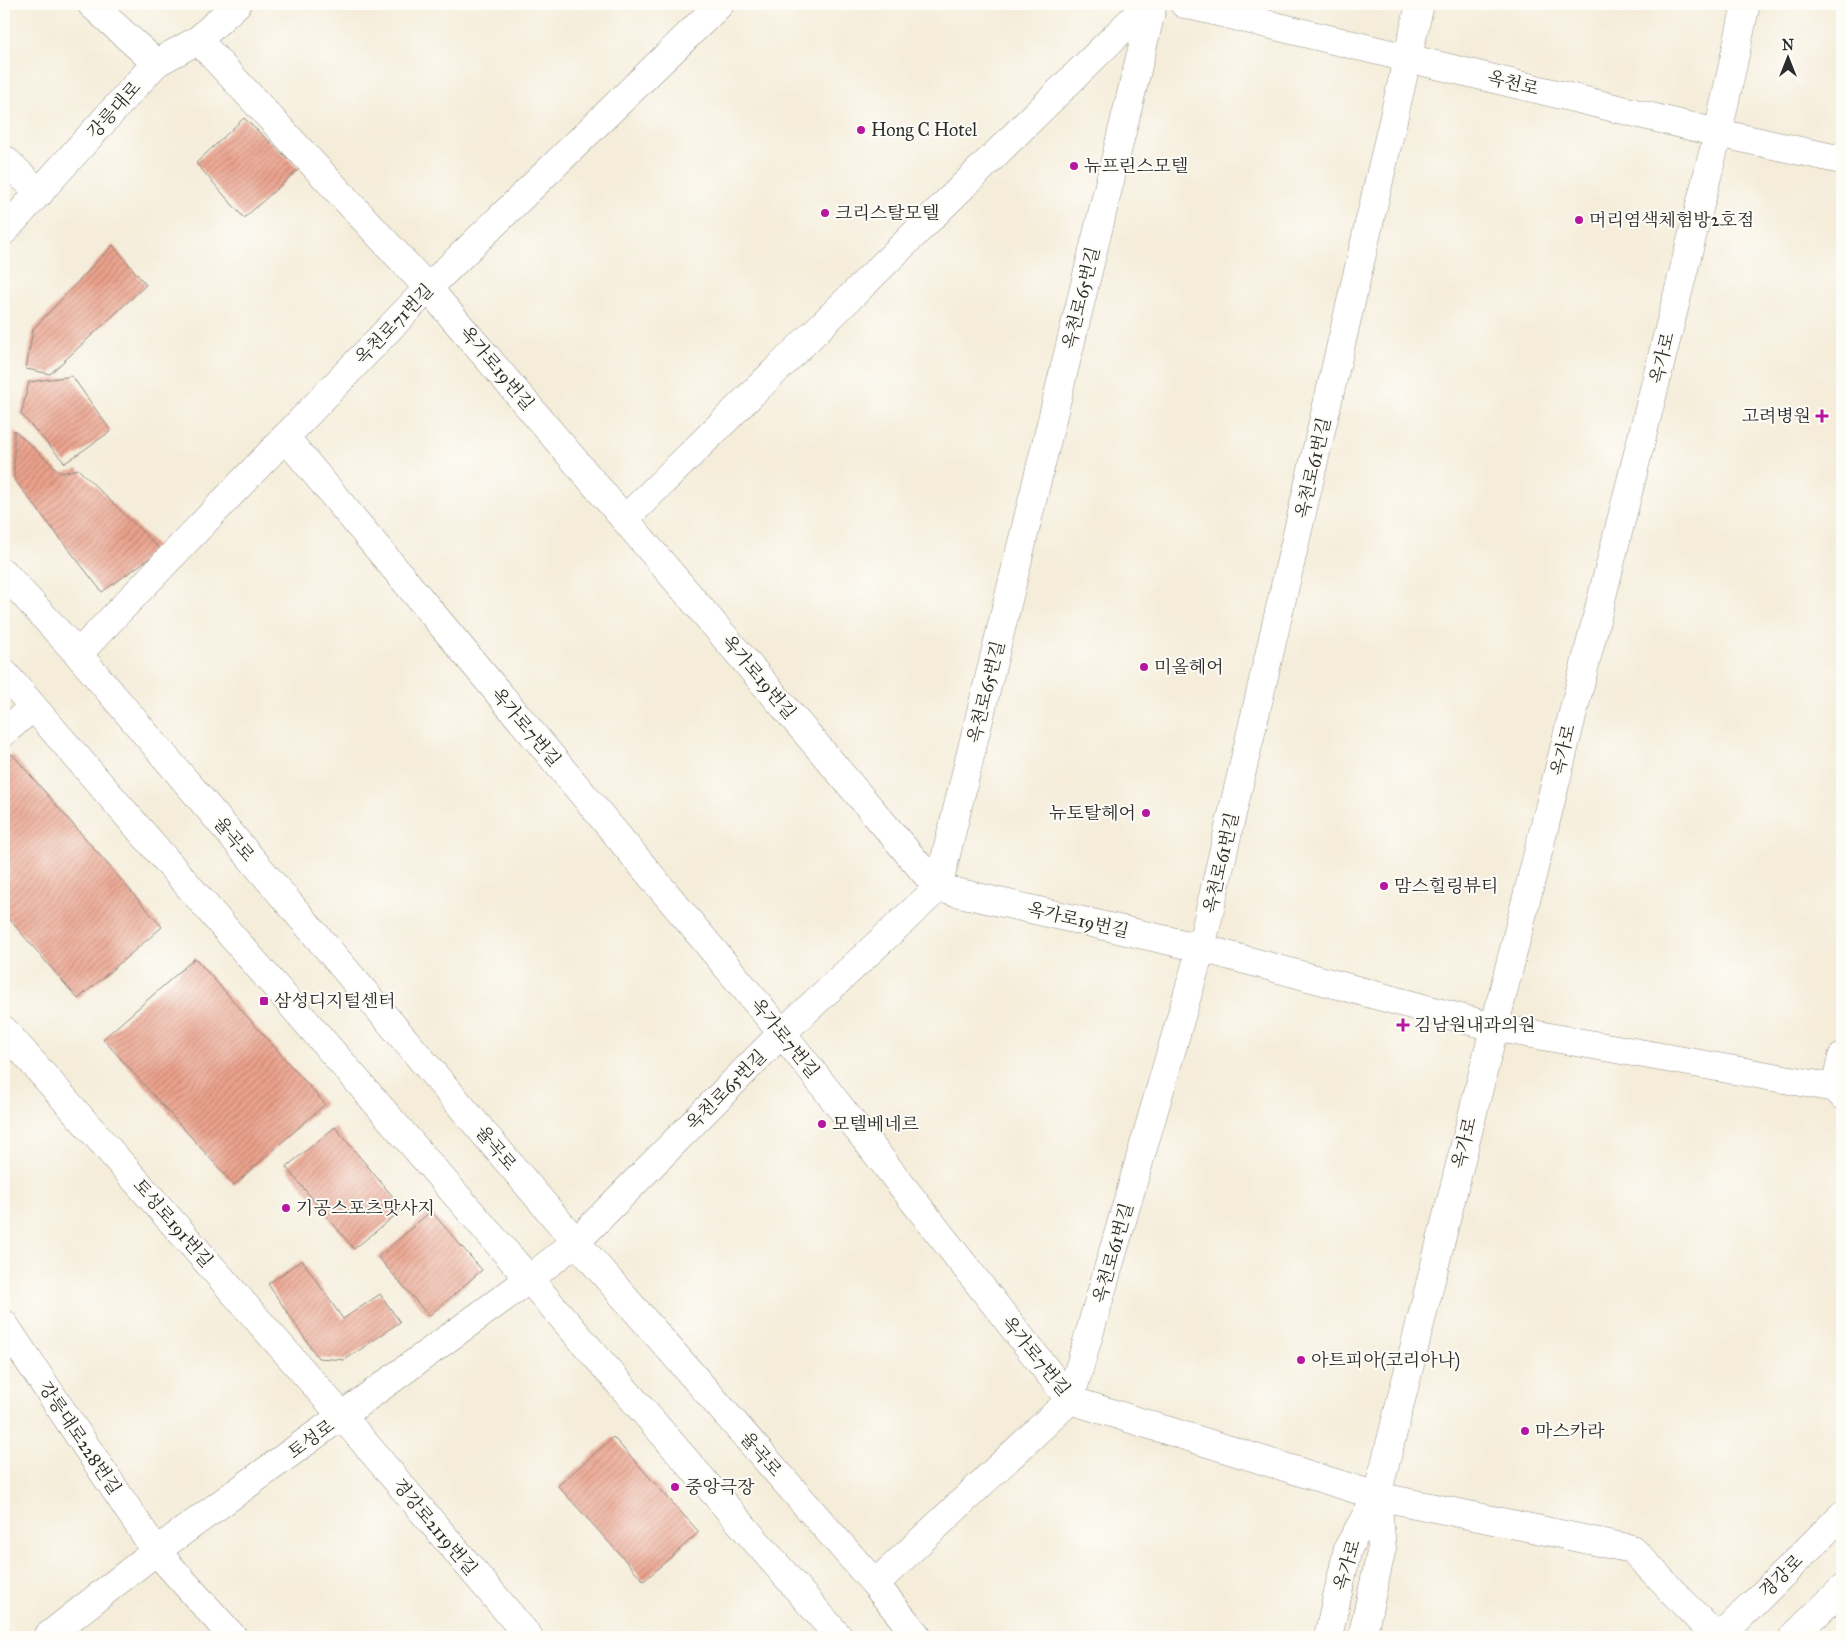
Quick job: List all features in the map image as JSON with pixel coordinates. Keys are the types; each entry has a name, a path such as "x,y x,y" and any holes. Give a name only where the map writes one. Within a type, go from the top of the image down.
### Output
{"street":[{"path":"91,4 156,63"},
{"name":"강릉대로","path":"4,231 156,63 198,40 237,4"},
{"name":"옥천로71번길","path":"78,654 428,288 720,4"},
{"path":"625,519 1148,4"},
{"name":"옥천로65번길","path":"576,1242 782,1033 938,888 1153,4"},
{"name":"옥천로","path":"1184,4 1718,133 1842,160"},
{"name":"옥천로61번길","path":"1070,1400 1201,948 1420,4"},
{"name":"옥가로","path":"1328,1637 1348,1548 1376,1496 1718,133 1746,4"},
{"name":"옥가로19번길","path":"198,40 428,288 938,888 1201,948 1493,1027 1840,1088"},
{"path":"4,159 40,193"},
{"name":"옥가로7번길","path":"285,437 782,1033 1070,1400 1376,1496 1632,1550 1718,1637"},
{"name":"율곡로","path":"4,573 78,654 576,1242 875,1584 918,1637"},
{"path":"4,673 838,1637"},
{"path":"4,732 33,707"},
{"name":"토성로191번길","path":"4,1030 342,1416"},
{"path":"1840,1088 1842,1057"},
{"name":"토성로","path":"47,1637 156,1551 528,1280 576,1242"},
{"name":"강릉대로228번길","path":"4,1324 156,1551 233,1637"},
{"path":"875,1584 1070,1400"},
{"name":"경강로2119번길","path":"342,1416 529,1637"},
{"name":"옥가로","path":"1362,1637 1382,1548 1376,1496"},
{"name":"경강로","path":"1718,1637 1842,1515"},
{"path":"1793,1637 1842,1589"}],"building":[{"path":"244,118 299,169 244,218 196,163"},
{"path":"113,245 146,285 50,374 26,369 33,329"},
{"path":"72,376 111,431 65,463 21,414 29,382"},
{"path":"14,430 61,473 78,469 161,550 102,592 14,479"},
{"path":"12,754 162,927 78,999 4,913 4,761"},
{"path":"195,958 325,1104 234,1185 103,1039"},
{"path":"335,1127 403,1209 354,1249 286,1167"},
{"path":"431,1211 482,1270 429,1316 378,1257"},
{"path":"302,1260 343,1319 380,1294 400,1322 345,1360 318,1358 268,1284"},
{"path":"613,1437 699,1532 644,1581 558,1486"}],"place":[{"name":"Hong C Hotel","path":"861,130"},
{"name":"뉴프린스모텔","path":"1074,166"},
{"name":"크리스탈모텔","path":"825,213"},
{"name":"머리염색체험방2호점","path":"1579,220"},
{"name":"고려병원","path":"1822,416"},
{"name":"미올헤어","path":"1144,667"},
{"name":"뉴토탈헤어","path":"1146,813"},
{"name":"맘스힐링뷰티","path":"1384,886"},
{"name":"삼성디지털센터","path":"264,1001"},
{"name":"김남원내과의원","path":"1403,1025"},
{"name":"모텔베네르","path":"822,1124"},
{"name":"기공스포츠맛사지","path":"286,1208"},
{"name":"아트피아(코리아나)","path":"1301,1360"},
{"name":"마스카라","path":"1525,1431"},
{"name":"중앙극장","path":"675,1487"}]}
